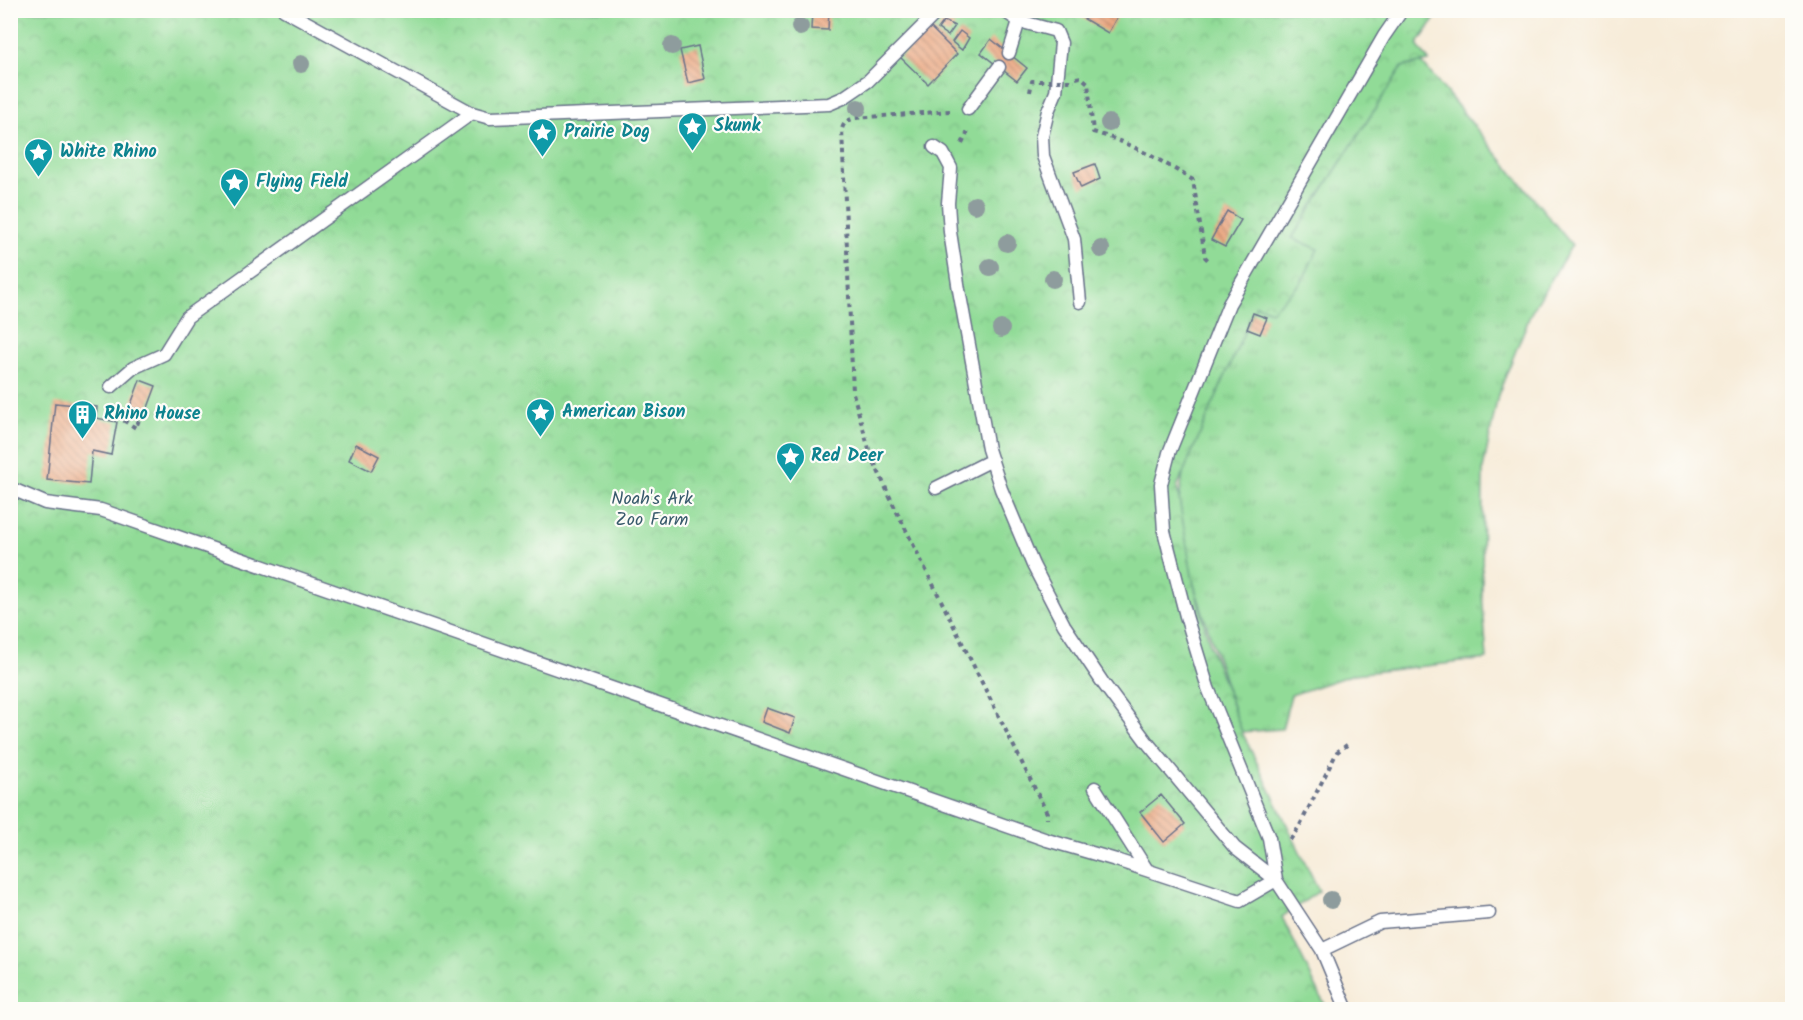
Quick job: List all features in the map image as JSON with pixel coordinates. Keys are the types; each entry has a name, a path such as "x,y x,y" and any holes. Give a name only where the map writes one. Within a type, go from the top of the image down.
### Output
{"lane":[{"path":"284,10 472,113 490,118 829,104 843,98 868,81 939,10"},
{"path":"1003,10 1056,31 1061,43 1056,92 1048,111 1042,136 1043,156 1074,239 1080,302"},
{"path":"1276,880 1269,838 1208,688 1186,616 1164,531 1161,484 1169,453 1229,304 1384,36 1402,10"},
{"path":"1009,53 1022,16"},
{"path":"968,109 999,67"},
{"path":"111,387 133,368 164,354 187,317 472,113"},
{"path":"934,147 943,153 951,168 948,203 950,232 988,448 1001,489 1033,565 1064,625 1146,741 1235,848 1276,880 1322,950 1347,1010"},
{"path":"936,488 992,460"},
{"path":"10,488 45,503 100,510 1047,840 1147,870 1240,902 1276,880"},
{"path":"1095,788 1147,870"},
{"path":"1322,950 1380,922 1489,913"}],"path":[{"path":"1058,78 1081,77 1088,83 1093,132 1154,156 1193,180 1205,257 1208,260"},
{"path":"1030,92 1032,81 1075,81"},
{"path":"951,168 969,126 968,109 855,118 844,124 842,129 853,393 870,453 893,504 1047,813 1047,840"},
{"path":"111,387 118,417 136,428 142,411"},
{"path":"1273,862 1299,827 1337,752 1347,745"}],"green space":[{"name":"Noah's Ark Zoo Farm","path":"10,11 1440,11 1417,45 1429,61 1402,67 1292,238 1318,249 1301,283 1271,311 1256,305 1177,487 1193,581 1210,645 1242,732 1319,891 1282,917 1327,1009 11,1009"},
{"path":"1405,42 1572,245 1531,313 1498,395 1483,469 1482,593 1487,659 1354,674 1291,695 1282,729 1241,732 1193,582 1182,540 1179,501 1183,473 1231,338"}],"building":[{"path":"812,10 829,10 828,30 811,29"},
{"path":"1082,10 1121,10 1108,33 1079,16"},
{"path":"944,21 955,26 948,36 938,29"},
{"path":"930,27 957,54 928,84 900,57"},
{"path":"960,31 969,38 962,50 952,42"},
{"path":"991,39 1027,68 1017,81 981,53"},
{"path":"698,46 705,79 688,83 680,50"},
{"path":"1095,164 1100,179 1081,188 1074,172"},
{"path":"1227,211 1241,220 1225,247 1211,240"},
{"path":"1253,313 1267,318 1260,334 1247,329"},
{"path":"140,380 156,386 146,413 130,407"},
{"name":"Rhino House","path":"55,403 97,407 96,418 117,422 111,455 92,451 89,484 47,480"},
{"path":"356,444 379,456 371,471 349,460"},
{"path":"767,708 795,718 790,733 762,722"},
{"path":"1161,795 1185,824 1164,842 1140,812"}],"place":[{"name":"Skunk","path":"693,152"},
{"name":"Prairie Dog","path":"543,158"},
{"name":"White Rhino","path":"39,178"},
{"name":"Flying Field","path":"235,208"},
{"name":"American Bison","path":"541,438"},
{"name":"Rhino House","path":"83,440"},
{"name":"Red Deer","path":"790,482"}]}
